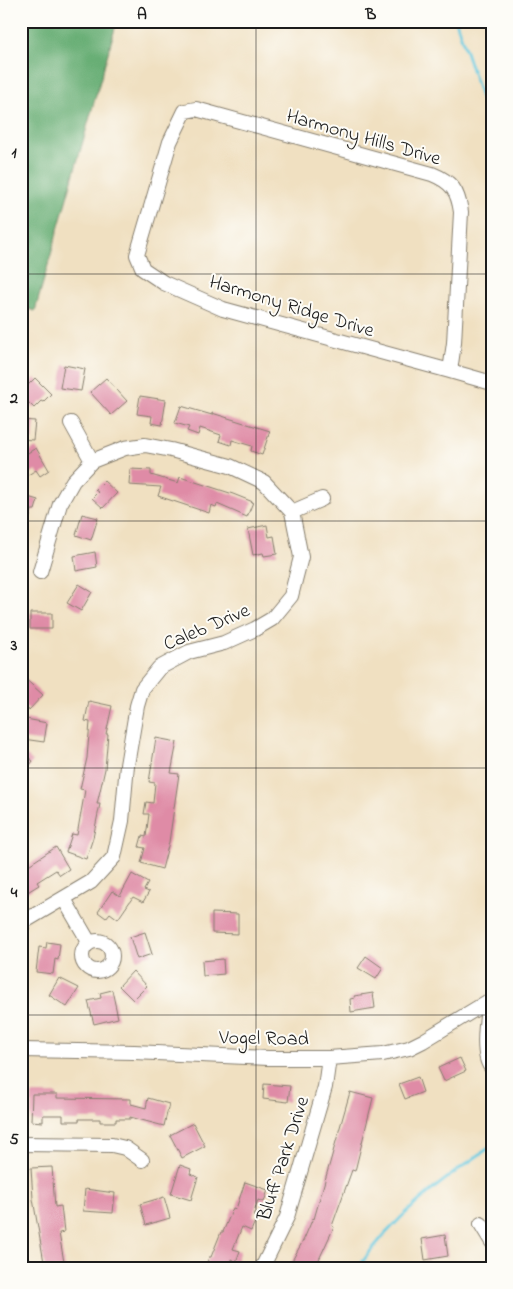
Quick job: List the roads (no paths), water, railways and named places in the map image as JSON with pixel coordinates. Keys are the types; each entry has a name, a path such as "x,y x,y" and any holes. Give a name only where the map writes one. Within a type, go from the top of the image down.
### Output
{"street":[{"name":"Harmony Hills Drive","path":"185,111 196,109 432,174 455,189 461,212 454,344 450,371"},
{"name":"Harmony Ridge Drive","path":"185,111 170,142 137,255 143,269 164,283 223,309 450,371"},
{"path":"450,371 492,383"},
{"path":"71,423 92,461"},
{"path":"40,572 60,504 73,481 92,461 125,448 145,445 230,466 264,482 292,512 322,499"},
{"name":"Caleb Drive","path":"21,928 26,921 92,882 114,857 122,821 127,765 137,706 142,689 159,668 188,652 232,640 255,629 272,619 290,596 301,557 292,512"},
{"path":"64,899 89,942"},
{"path":"490,1000 485,1051 486,1060 492,1068"},
{"name":"Vogel Road","path":"21,1050 134,1052 268,1058 329,1058 384,1054 409,1048 423,1041 490,1000"},
{"name":"Bluff Park Drive","path":"262,1268 287,1217 325,1087 329,1058"},
{"path":"21,1144 112,1145 125,1148 142,1160"},
{"path":"481,1224 492,1242"},
{"path":"21,1260 23,1268"}],"waterway":[{"path":"456,21 492,131"},
{"path":"358,1268 386,1232 402,1216 437,1186 492,1146"}]}
